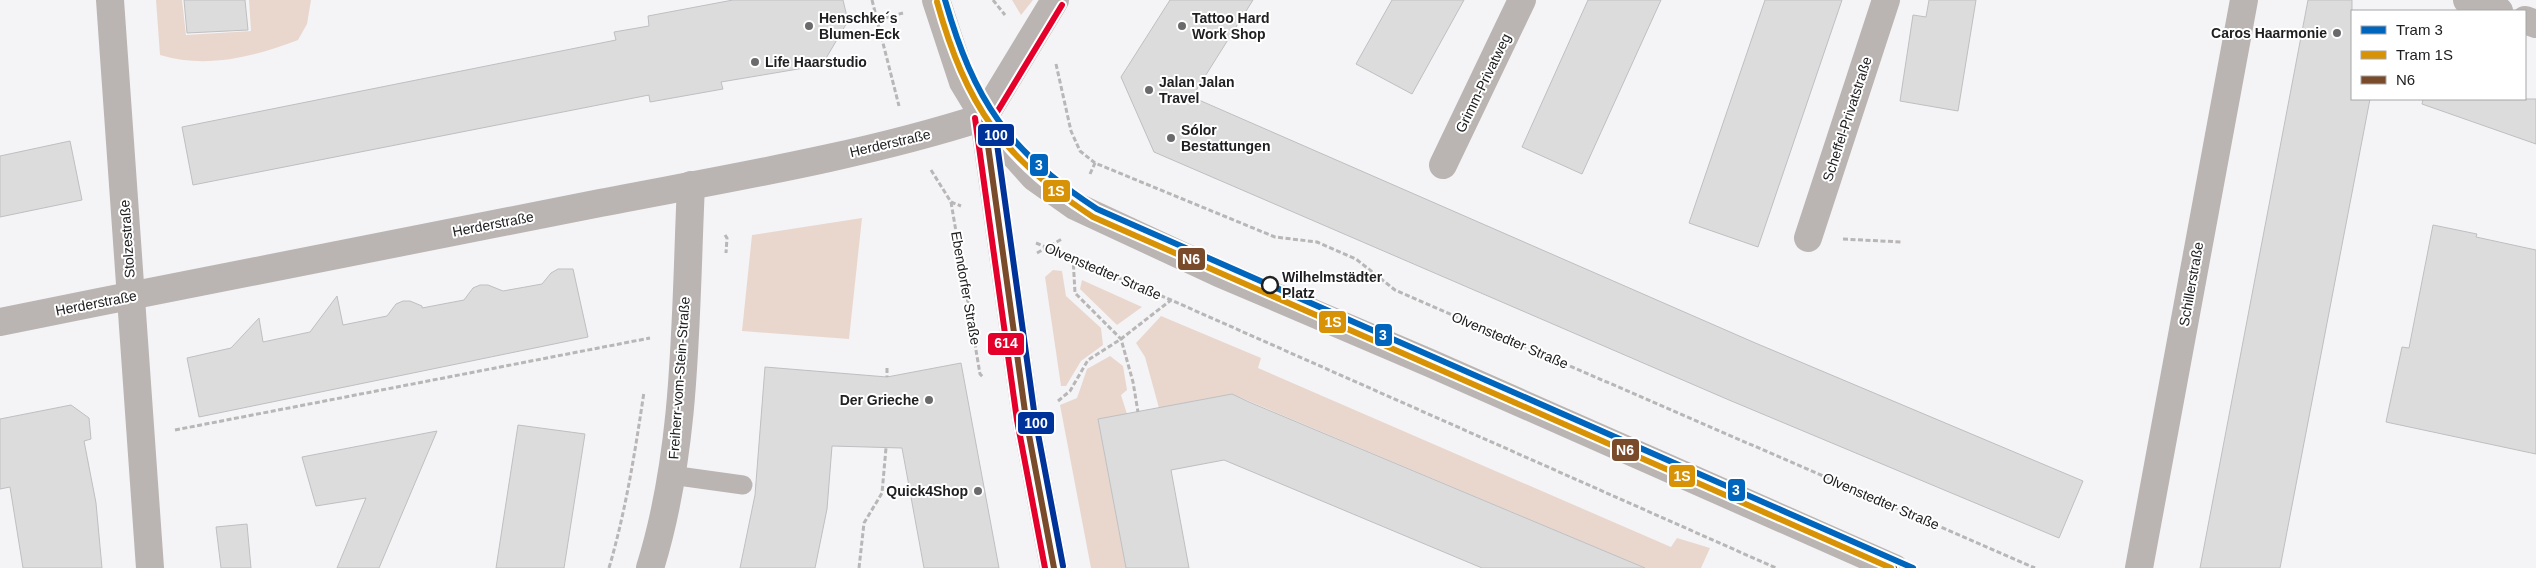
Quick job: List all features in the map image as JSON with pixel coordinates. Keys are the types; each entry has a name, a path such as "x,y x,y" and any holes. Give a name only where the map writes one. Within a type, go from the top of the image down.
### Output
{"street":[{"name":"Stolzestraße","path":"110,0 150,568"},
{"path":"936,0 963,82 984,118 1011,154 1034,177 1060,197 1095,217 1894,568"},
{"path":"1054,568 1026,419 984,118 1055,0"},
{"name":"Grimm-Privatweg","path":"1443,165 1522,0"},
{"name":"Scheffel-Privatstraße","path":"1808,238 1886,0"},
{"name":"Schillerstraße","path":"2140,568 2244,0"},
{"path":"2466,0 2496,10"},
{"name":"Herderstraße","path":"0,322 913,139 984,118"},
{"name":"Freiherr-vom-Stein-Straße","path":"650,568 671,475 683,360 690,185"}],"lane":[{"path":"671,475 743,485"}],"path":[{"path":"872,0 896,98"},
{"path":"993,0 1010,20"},
{"name":"Olvenstedter Straße","path":"1052,57 1058,67 1060,85 1071,131 1080,151 1095,163 1275,237 1317,242 1356,260 1395,290 2035,568"},
{"path":"932,172 951,202 968,209"},
{"name":"Ebendorfer Straße","path":"951,202 980,374"},
{"path":"1808,238 1902,242"},
{"name":"Olvenstedter Straße","path":"1033,241 1171,300 1776,568"},
{"path":"1073,257 1075,293 1121,339 1133,382 1138,412"},
{"path":"1055,403 1070,391 1088,360 1121,339 1171,300"},
{"path":"650,348 651,328"},
{"path":"141,436 651,338"},
{"path":"887,368 887,377"},
{"path":"609,568 621,527 635,454 644,386"},
{"path":"859,568 864,523 882,492 886,448"}],"shaded area":[{"path":"156,0 182,0 186,35 251,31 249,0 311,0 307,24 298,40 247,56 212,61 195,61 160,55"},
{"path":"1012,0 1033,0 1021,15"},
{"path":"862,218 849,339 742,331 752,235"},
{"path":"1053,270 1062,271 1066,296 1101,328 1103,345 1081,361 1066,386 1061,386 1045,277"},
{"path":"1082,280 1142,307 1117,325 1080,289"},
{"path":"1161,316 1261,358 1258,368 1671,547 1677,538 1710,548 1701,568 1645,568 1232,394 1159,408 1145,357 1136,343"},
{"path":"1110,356 1123,366 1127,390 1121,395 1127,414 1098,419 1126,568 1091,568 1060,405 1077,398 1087,369"}],"building":[{"path":"184,0 245,0 248,30 187,33"},
{"path":"733,0 843,0 848,21 822,65 721,82 723,89 650,102 649,95 193,185 182,127 616,40 614,32 649,26 648,16"},
{"path":"1170,0 1253,0 1192,97 1753,342 2083,481 2059,538 1729,400 1154,152 1121,77"},
{"path":"1392,0 1464,0 1412,94 1356,64"},
{"path":"1588,0 1661,0 1582,174 1522,147"},
{"path":"1765,0 1842,0 1758,247 1689,223"},
{"path":"1929,0 1976,0 1958,111 1900,101 1913,15 1926,17"},
{"path":"2308,0 2352,0 2351,100 2370,100 2280,568 2200,568"},
{"path":"2536,99 2536,144 2422,104 2423,100"},
{"path":"70,141 82,200 0,217 0,156"},
{"path":"2433,225 2477,234 2476,237 2536,250 2536,454 2386,422 2402,347 2409,348"},
{"path":"558,269 573,269 588,337 199,417 187,358 231,348 259,318 263,342 310,332 337,296 343,325 387,316 396,304 403,301 410,301 422,306 422,308 464,300 473,288 480,285 488,285 503,291 542,284 551,273"},
{"path":"961,363 999,568 924,568 902,448 832,446 827,509 815,568 740,568 755,495 765,367 887,377"},
{"path":"1232,394 1645,568 1482,568 1224,460 1171,470 1189,568 1126,568 1098,419"},
{"path":"71,405 89,418 91,439 84,441 96,503 102,568 23,568 10,487 0,489 0,419"},
{"path":"518,425 585,434 564,568 496,568"},
{"path":"437,431 379,568 337,568 366,498 316,506 302,457"},
{"path":"247,524 251,568 221,568 216,527"}],"tram line":[{"name":"3","path":"945,0 968,67 982,95 999,121 1017,144 1040,166 1066,188 1097,209 1913,568"},
{"name":"1S","path":"937,2 961,71 975,100 992,126 1011,150 1034,173 1093,217 1891,568"}],"transit line":[{"name":"100","path":"945,0 971,78 993,115 1035,418 1063,566"},
{"name":"614","path":"991,122 1062,5"},
{"name":"N6","path":"984,117 995,133 1034,174 1062,197 1095,217 1894,568"},
{"name":"N6","path":"984,117 1026,419 1054,568"},
{"name":"614","path":"975,118 1017,420 1045,568"}],"place":[{"name":"Henschke´s Blumen-Eck","path":"809,26"},
{"name":"Tattoo Hard Work Shop","path":"1182,26"},
{"name":"Caros Haarmonie","path":"2337,33"},
{"name":"Life Haarstudio","path":"755,62"},
{"name":"Jalan Jalan Travel","path":"1149,90"},
{"name":"Sólor Bestattungen","path":"1171,138"},
{"name":"Wilhelmstädter Platz","path":"1270,285"},
{"name":"Der Grieche","path":"929,400"},
{"name":"Quick4Shop","path":"978,491"}]}
